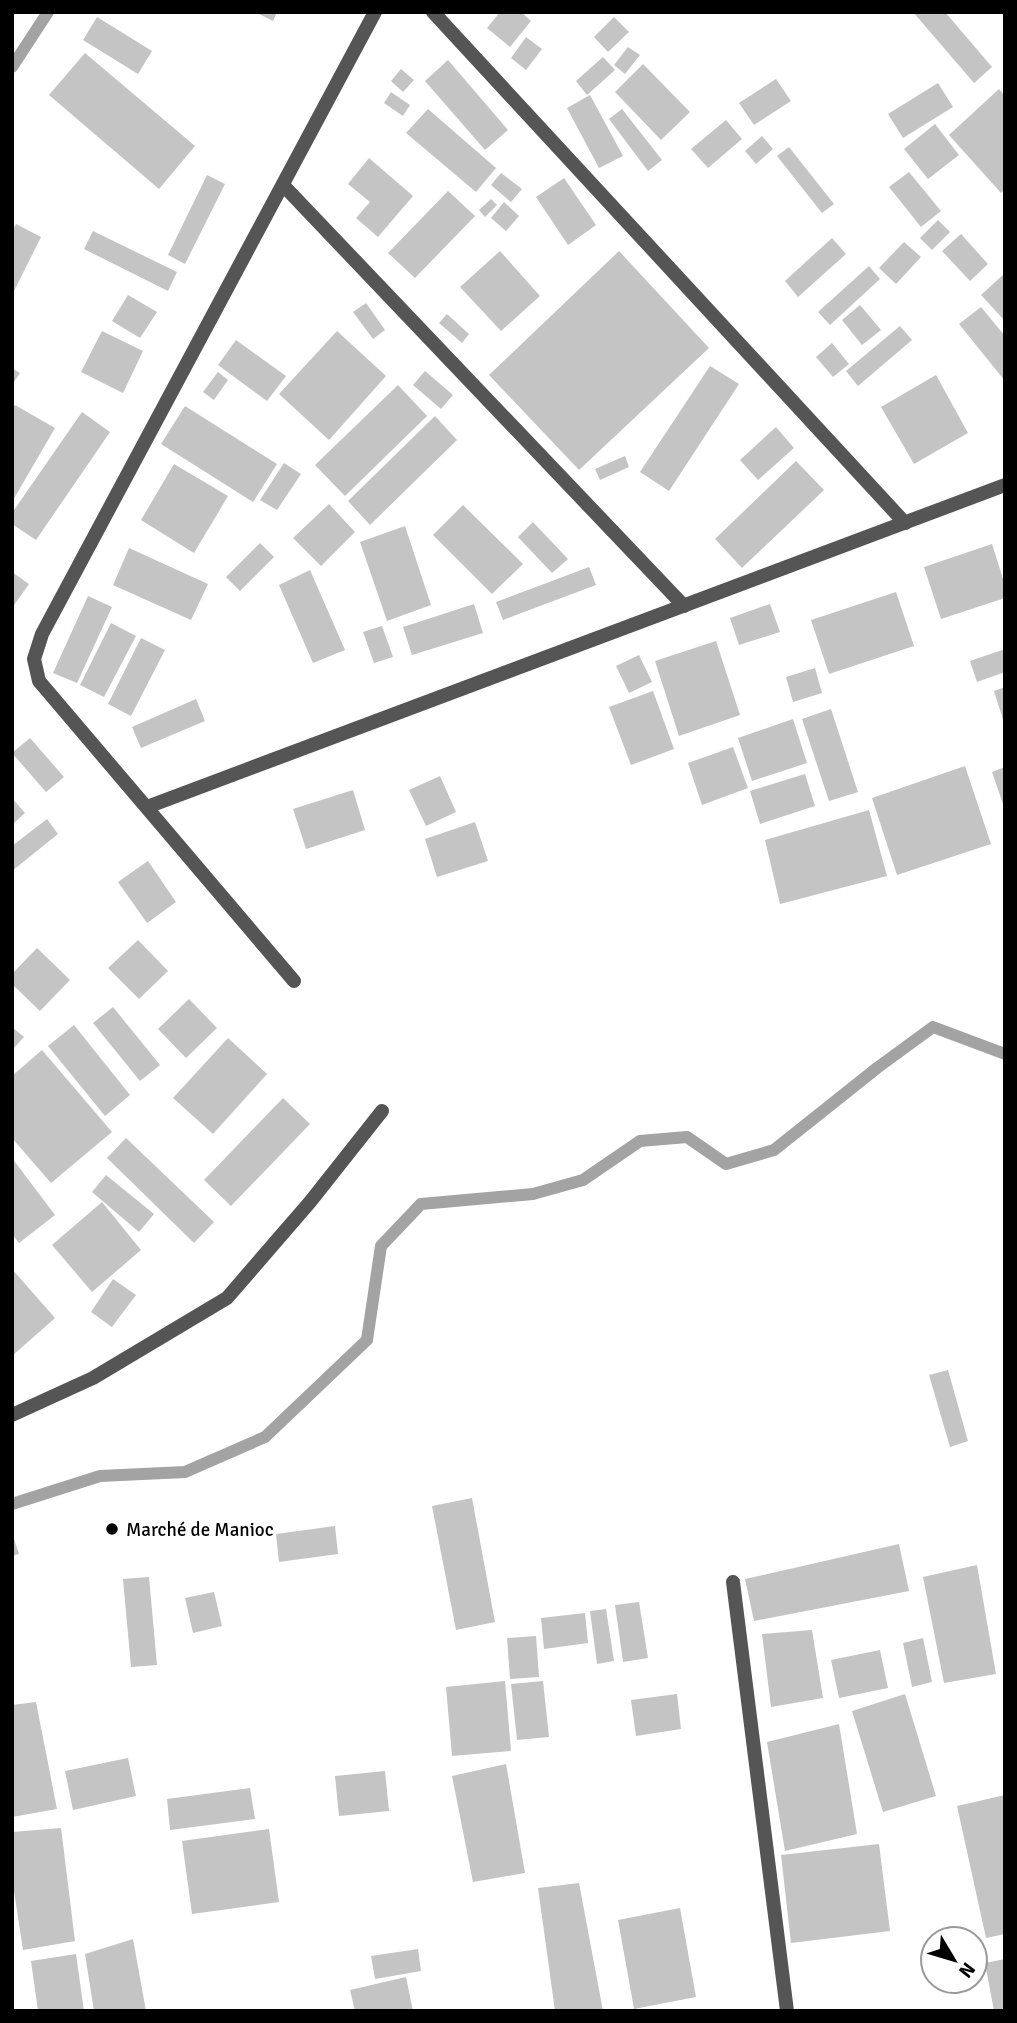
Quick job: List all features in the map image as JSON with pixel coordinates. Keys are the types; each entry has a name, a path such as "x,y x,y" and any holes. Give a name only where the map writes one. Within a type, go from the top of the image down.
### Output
{"street":[{"path":"294,981 39,681 34,659 42,634 374,12"},
{"path":"433,12 905,523"},
{"path":"283,186 684,606"},
{"path":"147,807 1005,485"},
{"path":"12,1415 93,1378 227,1298 310,1202 382,1111"},
{"path":"733,1582 787,2011"}],"building":[{"path":"255,12 277,12 273,21"},
{"path":"500,12 521,12 531,21 510,47 487,28"},
{"path":"913,12 945,12 992,67 974,83"},
{"path":"97,17 152,51 138,74 83,40"},
{"path":"614,17 629,32 608,52 594,37"},
{"path":"526,37 542,49 526,70 511,58"},
{"path":"628,47 640,55 625,74 614,65"},
{"path":"85,53 195,146 159,189 49,95"},
{"path":"603,57 615,70 587,95 576,81"},
{"path":"448,60 508,130 485,150 425,81"},
{"path":"643,64 690,112 661,140 615,92"},
{"path":"401,69 414,80 403,92 391,81"},
{"path":"776,79 791,101 754,125 739,103"},
{"path":"938,83 953,107 903,138 888,114"},
{"path":"999,89 1005,96 1005,189 1001,193 949,135"},
{"path":"391,92 410,105 403,116 384,103"},
{"path":"590,95 623,156 599,168 567,108"},
{"path":"428,109 496,168 476,192 406,133"},
{"path":"622,109 662,160 648,171 609,119"},
{"path":"726,120 742,139 708,168 691,149"},
{"path":"935,124 959,155 928,179 904,149"},
{"path":"762,136 773,149 756,164 745,151"},
{"path":"789,147 834,204 822,213 777,156"},
{"path":"369,158 413,196 378,237 356,218 370,202 348,184"},
{"path":"909,172 941,211 921,227 889,187"},
{"path":"501,173 522,189 511,202 491,185"},
{"path":"207,175 225,184 185,264 168,255"},
{"path":"564,178 596,225 568,245 536,197"},
{"path":"448,191 475,216 415,278 388,253"},
{"path":"491,199 497,205 485,217 479,210"},
{"path":"504,202 519,216 506,231 491,218"},
{"path":"938,220 950,232 932,250 920,238"},
{"path":"16,224 41,237 12,295 12,232"},
{"path":"93,231 177,272 168,291 84,249"},
{"path":"961,234 988,264 970,281 942,251"},
{"path":"832,238 846,254 798,297 785,281"},
{"path":"904,242 921,257 896,284 879,268"},
{"path":"500,251 540,296 501,331 460,287"},
{"path":"619,251 709,348 579,470 489,375"},
{"path":"869,266 880,279 830,325 818,312"},
{"path":"1005,273 1005,321 981,295"},
{"path":"128,295 157,312 140,338 112,321"},
{"path":"366,303 385,330 373,339 353,312"},
{"path":"860,305 881,330 862,345 842,320"},
{"path":"981,307 1005,336 1005,381 959,324"},
{"path":"447,314 469,334 462,343 439,323"},
{"path":"900,326 912,340 858,386 846,371"},
{"path":"102,331 143,351 123,393 81,372"},
{"path":"337,331 386,376 329,440 279,394"},
{"path":"236,340 286,376 267,401 218,365"},
{"path":"832,343 849,364 833,377 816,357"},
{"path":"710,366 739,384 669,491 640,472"},
{"path":"12,368 20,373 12,385"},
{"path":"425,371 453,395 441,409 413,385"},
{"path":"218,372 228,380 214,400 203,392"},
{"path":"936,375 968,433 914,464 881,407"},
{"path":"398,385 427,416 345,496 315,465"},
{"path":"15,405 55,428 12,502 12,410"},
{"path":"185,406 277,464 253,502 161,444"},
{"path":"82,412 110,432 36,540 12,524 12,513"},
{"path":"435,416 457,440 370,525 348,501"},
{"path":"776,427 794,448 758,480 740,460"},
{"path":"625,456 629,467 600,480 595,469"},
{"path":"796,461 824,490 742,568 715,539"},
{"path":"284,463 301,474 277,510 260,500"},
{"path":"174,464 228,496 194,553 141,520"},
{"path":"329,504 355,532 321,566 293,538"},
{"path":"463,505 523,564 492,594 433,535"},
{"path":"533,522 568,559 552,573 518,537"},
{"path":"405,526 431,605 387,621 360,542"},
{"path":"260,543 274,557 240,591 226,577"},
{"path":"992,544 1005,585 1005,598 941,619 924,567"},
{"path":"129,548 208,584 191,620 113,585"},
{"path":"589,567 596,585 503,620 496,602"},
{"path":"310,570 345,650 313,663 279,585"},
{"path":"12,572 29,584 12,608"},
{"path":"896,592 914,646 829,674 811,620"},
{"path":"88,596 112,607 77,683 53,673"},
{"path":"474,604 483,633 412,655 403,627"},
{"path":"770,604 780,632 739,645 730,618"},
{"path":"111,623 136,636 104,697 80,685"},
{"path":"382,626 393,657 374,663 363,632"},
{"path":"141,638 165,650 131,716 108,704"},
{"path":"716,641 740,715 679,736 655,661"},
{"path":"1005,649 1005,672 977,682 970,661"},
{"path":"639,655 652,682 629,693 616,666"},
{"path":"815,668 822,693 793,702 786,677"},
{"path":"1005,687 1005,722 1004,723 994,691"},
{"path":"653,691 674,749 631,765 609,707"},
{"path":"196,699 205,721 141,748 132,727"},
{"path":"831,709 858,792 829,801 802,719"},
{"path":"793,719 807,763 752,781 738,738"},
{"path":"30,738 64,777 46,792 12,753"},
{"path":"733,747 748,788 702,805 688,763"},
{"path":"965,766 991,844 897,875 872,798"},
{"path":"1005,767 1005,807 1004,807 992,772"},
{"path":"805,774 815,806 760,824 750,791"},
{"path":"440,776 456,812 426,826 409,790"},
{"path":"353,790 365,830 306,849 293,809"},
{"path":"12,798 25,813 12,825"},
{"path":"869,810 887,876 780,904 765,840"},
{"path":"47,819 58,834 12,871 12,846"},
{"path":"475,822 488,861 437,877 425,839"},
{"path":"148,861 176,902 147,923 118,882"},
{"path":"138,940 168,971 139,999 108,968"},
{"path":"37,948 70,980 40,1011 12,984 12,974"},
{"path":"189,999 217,1028 186,1058 158,1029"},
{"path":"113,1007 160,1065 140,1081 93,1023"},
{"path":"74,1025 130,1095 105,1116 48,1046"},
{"path":"12,1027 24,1037 12,1050"},
{"path":"228,1038 267,1074 213,1134 173,1098"},
{"path":"42,1050 112,1132 51,1183 12,1138 12,1076"},
{"path":"283,1098 310,1124 231,1206 204,1180"},
{"path":"126,1138 214,1222 194,1243 107,1158"},
{"path":"12,1158 55,1215 19,1243 12,1234"},
{"path":"106,1175 154,1214 139,1232 92,1192"},
{"path":"102,1202 141,1250 92,1292 52,1245"},
{"path":"12,1269 55,1318 12,1356"},
{"path":"113,1279 136,1295 112,1327 91,1312"},
{"path":"948,1370 968,1441 950,1447 929,1375"},
{"path":"472,1498 495,1622 456,1630 432,1506"},
{"path":"335,1526 338,1554 279,1562 276,1534"},
{"path":"12,1533 19,1554 12,1556"},
{"path":"899,1544 909,1591 754,1621 745,1579"},
{"path":"977,1565 996,1674 944,1683 923,1577"},
{"path":"149,1577 157,1665 131,1667 123,1579"},
{"path":"214,1592 222,1626 193,1633 185,1598"},
{"path":"639,1602 648,1658 623,1662 615,1605"},
{"path":"606,1609 614,1661 597,1664 590,1611"},
{"path":"585,1613 588,1643 544,1649 541,1618"},
{"path":"812,1630 823,1698 771,1707 762,1634"},
{"path":"536,1636 539,1677 510,1679 507,1638"},
{"path":"923,1638 932,1682 912,1687 903,1643"},
{"path":"880,1650 888,1688 839,1698 831,1660"},
{"path":"505,1681 511,1751 452,1756 446,1687"},
{"path":"543,1681 549,1737 517,1740 511,1684"},
{"path":"677,1694 681,1729 636,1736 631,1700"},
{"path":"905,1694 936,1796 883,1812 852,1711"},
{"path":"36,1702 57,1809 12,1817 12,1705"},
{"path":"839,1724 857,1834 785,1851 767,1742"},
{"path":"128,1758 136,1796 73,1810 65,1771"},
{"path":"506,1764 525,1873 473,1882 452,1776"},
{"path":"385,1771 389,1811 339,1816 335,1776"},
{"path":"250,1788 255,1819 170,1830 167,1799"},
{"path":"1005,1795 1005,1934 989,1937 989,1925 983,1925 957,1806"},
{"path":"61,1828 75,1941 23,1950 12,1878 12,1832"},
{"path":"269,1829 279,1902 192,1914 182,1841"},
{"path":"879,1844 890,1931 791,1943 781,1855"},
{"path":"579,1883 603,2011 555,2011 538,1888"},
{"path":"680,1908 696,1997 634,2009 618,1920"},
{"path":"133,1939 146,2011 94,2011 85,1954"},
{"path":"418,1949 421,1971 375,1979 371,1956"},
{"path":"76,1954 84,2011 38,2011 31,1961"},
{"path":"1005,1959 1005,2011 994,2011 989,1984 989,1962"},
{"path":"406,1977 413,2011 355,2011 350,1990"}],"waterway":[{"path":"12,67 48,12"},
{"path":"12,1504 100,1476 185,1472 265,1437 367,1340 381,1246 421,1204 533,1194 583,1180 640,1141 687,1137 726,1164 774,1150 933,1027 1005,1054"}],"place":[{"name":"Marché de Manioc","path":"112,1529"}]}
